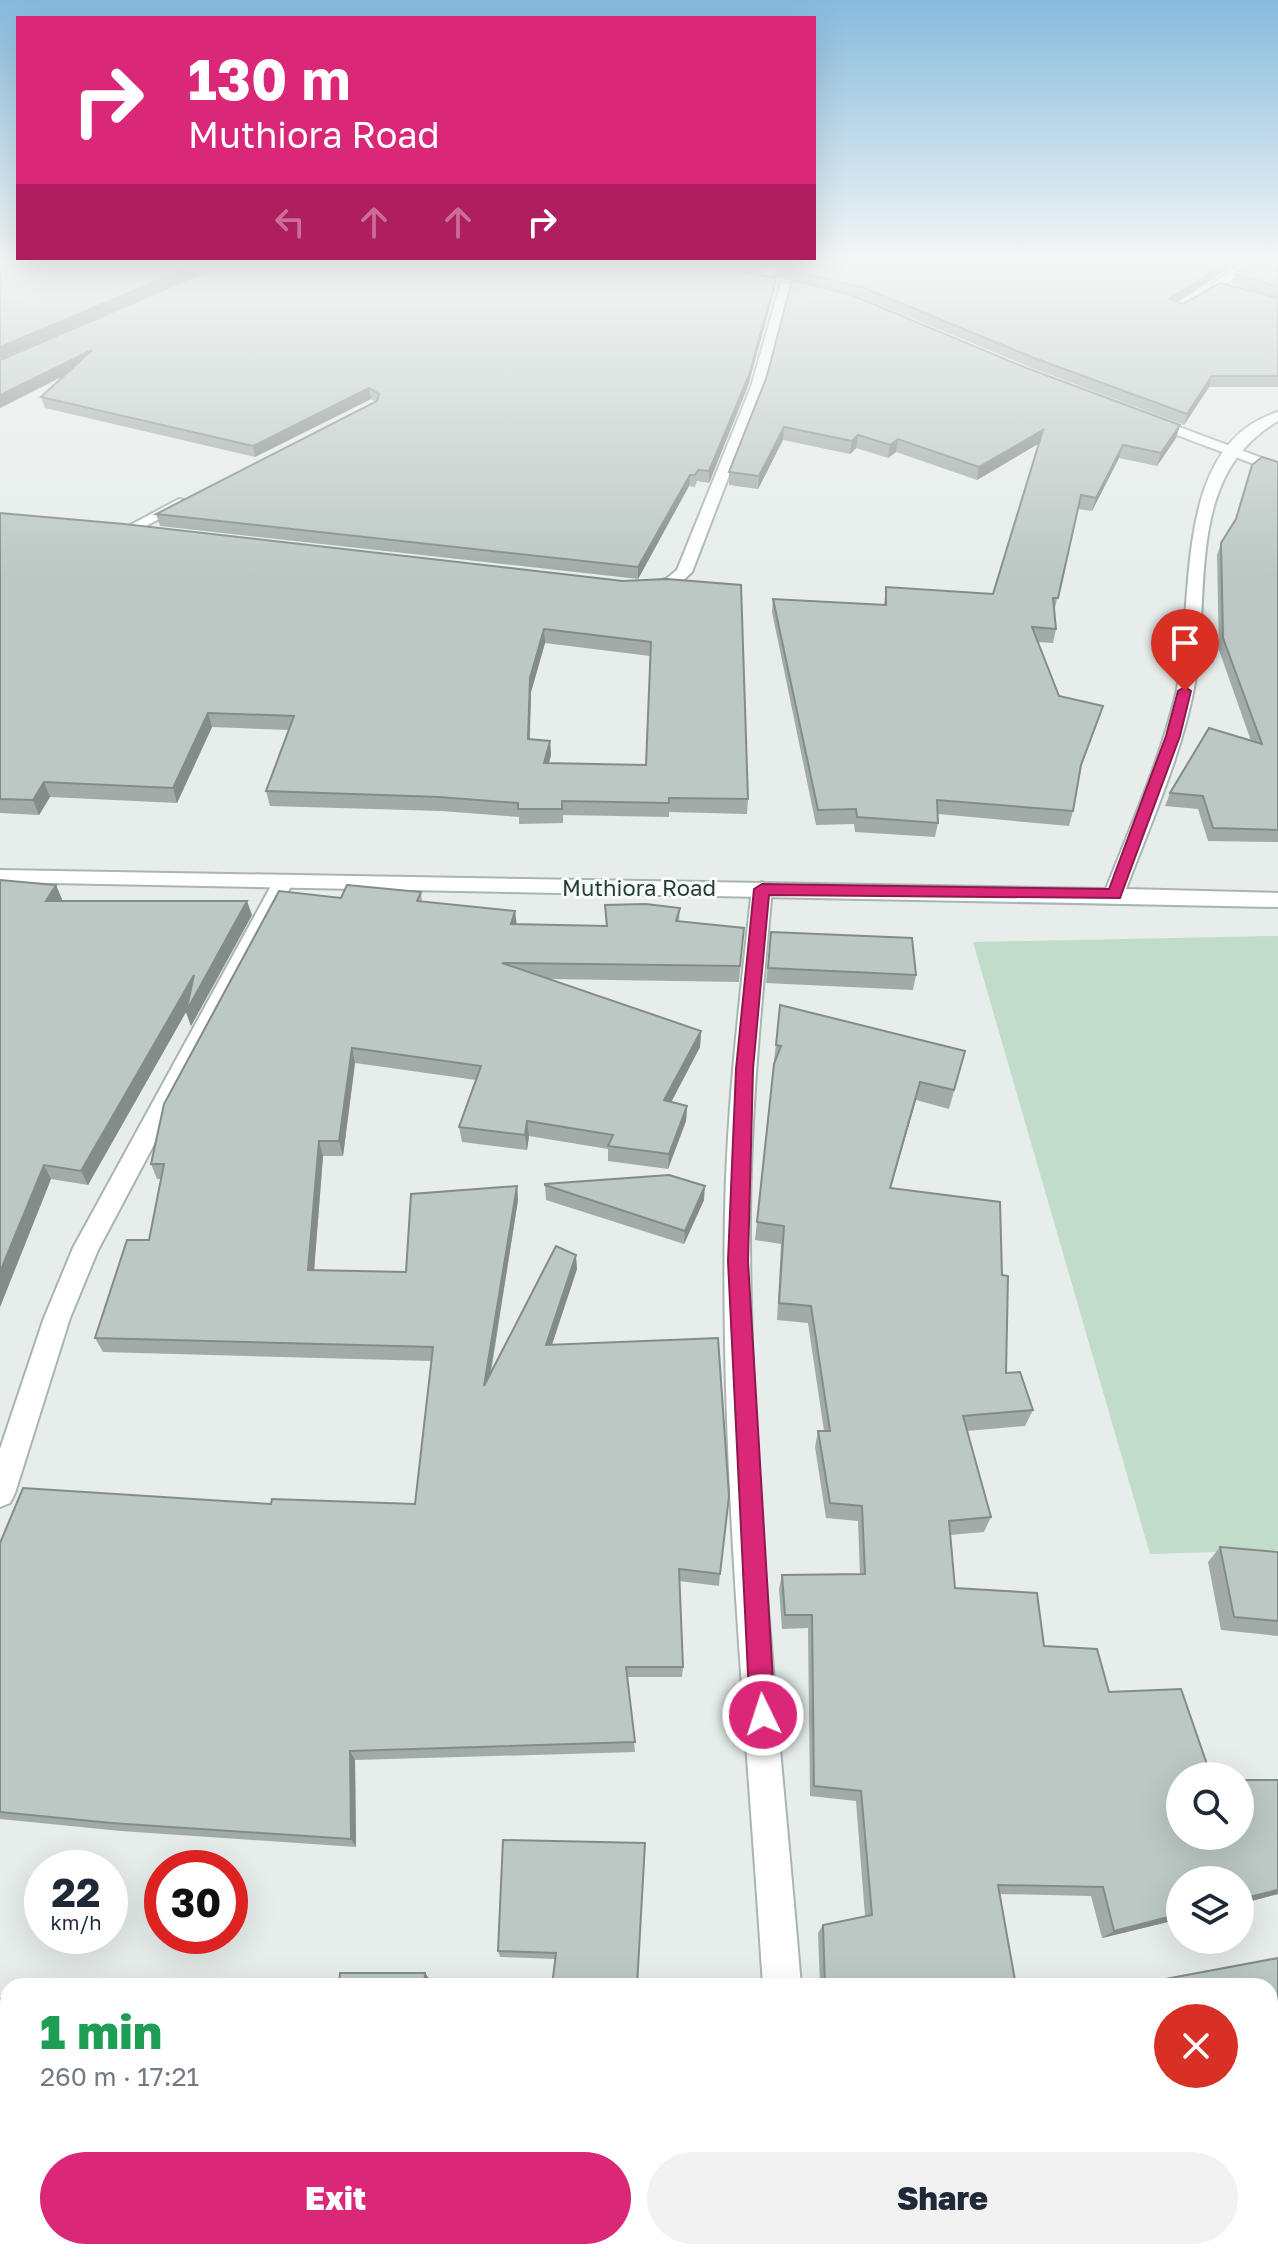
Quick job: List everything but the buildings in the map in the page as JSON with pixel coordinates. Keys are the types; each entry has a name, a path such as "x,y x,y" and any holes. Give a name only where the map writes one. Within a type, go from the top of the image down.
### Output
{"street":[{"path":"623,587 660,587 684,572 764,367"},
{"path":"1129,412 1278,469"},
{"path":"1114,894 1173,736 1196,626 1205,513 1220,468 1232,450 1278,416"},
{"path":"159,533 121,529 195,497"},
{"name":"Muthiora Road","path":"0,876 281,886 762,889 1114,894 1278,900"},
{"path":"0,1493 57,1318 86,1248 281,886"},
{"path":"762,889 745,1069 738,1261 750,1534 781,1978"}],"green space":[{"path":"1278,936 1278,1550 1150,1554 973,942"}],"route":[{"path":"763,1715 750,1534 738,1261 745,1069 762,889 1114,894 1173,736 1185,691"}]}
